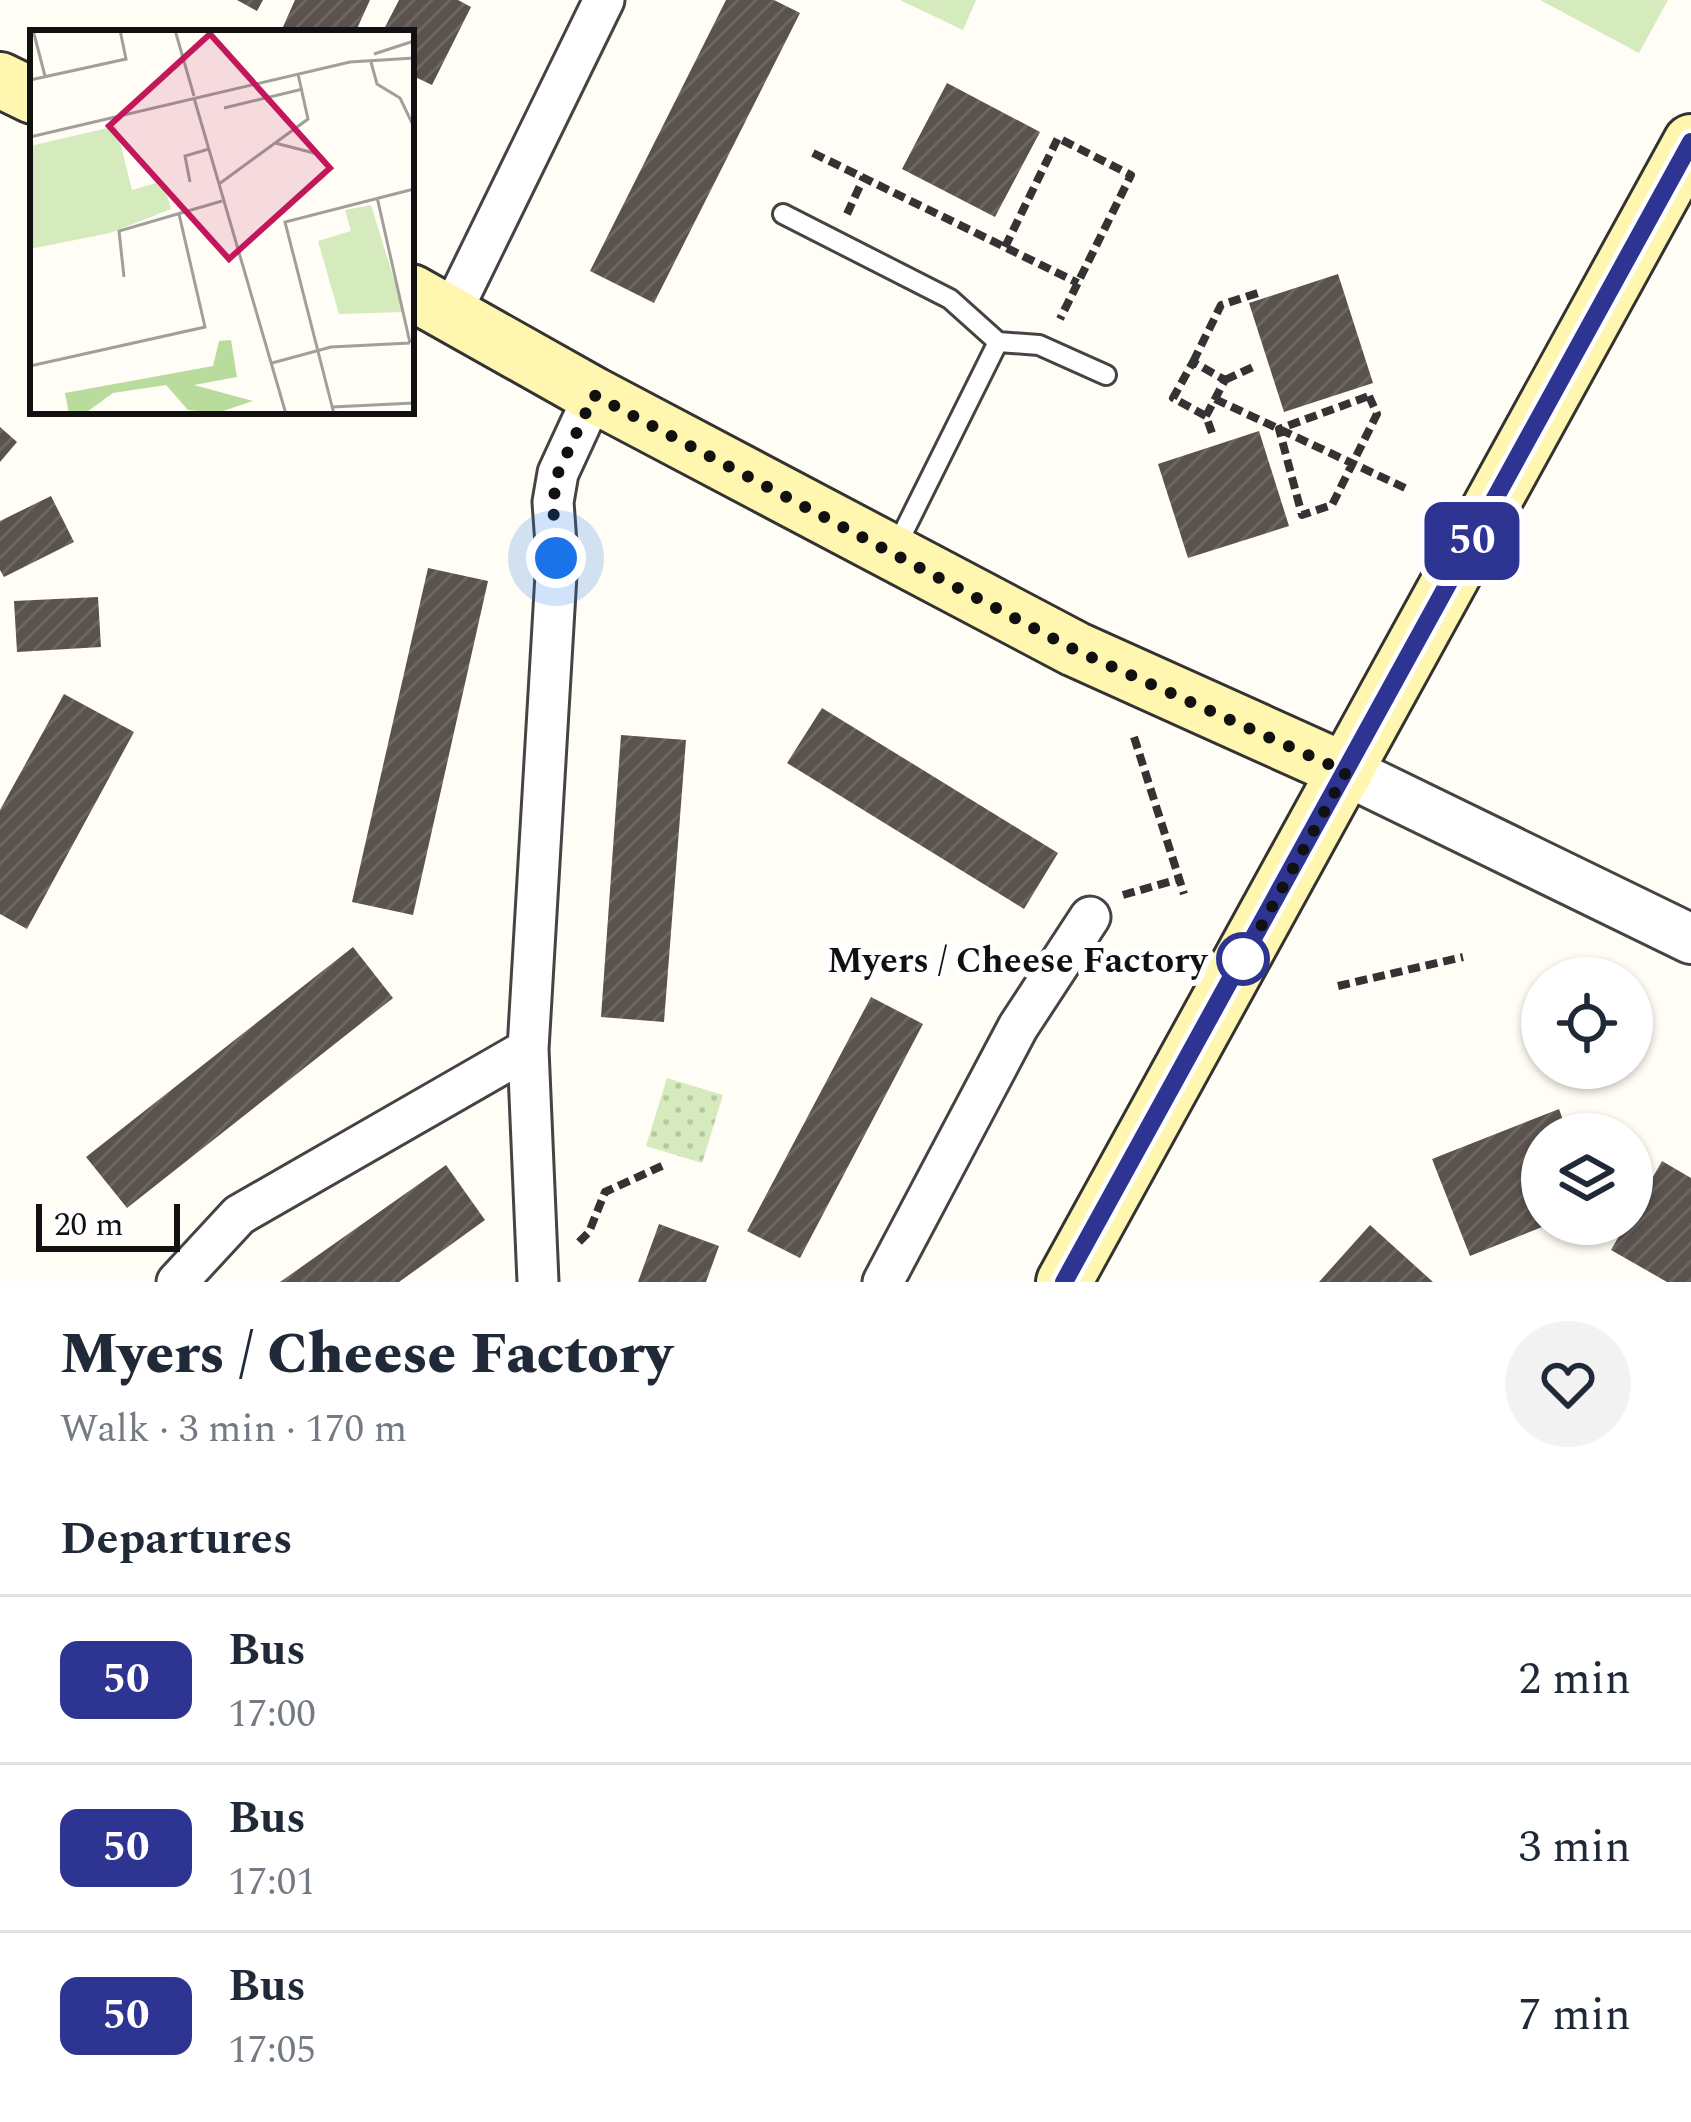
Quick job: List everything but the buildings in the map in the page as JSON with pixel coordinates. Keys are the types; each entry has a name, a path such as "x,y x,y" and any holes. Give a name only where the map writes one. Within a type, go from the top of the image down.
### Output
{"main road":[{"path":"0,80 30,95"},
{"path":"1064,1282 1691,142"},
{"path":"431,303 594,395 1075,650 1346,772"}],"street":[{"path":"431,303 604,0"},
{"path":"538,1282 528,1049 555,600 553,502 558,473 594,395"},
{"path":"1346,772 1691,939"},
{"path":"883,1282 1018,1027 1090,917"},
{"path":"178,1282 239,1215 528,1049"}],"lane":[{"path":"783,214 950,299 998,342 1040,345 1106,375"},
{"path":"893,553 998,342"}],"path":[{"path":"1005,248 1058,138 1131,175 1060,320"},
{"path":"814,153 1078,283"},
{"path":"1212,433 1205,416 1173,398 1221,305 1261,292"},
{"path":"1193,362 1225,380"},
{"path":"1205,416 1225,380 1255,366"},
{"path":"1370,396 1377,414 1333,505 1302,514 1279,429 1370,396"},
{"path":"1214,399 1405,488"},
{"path":"1134,737 1184,894"},
{"path":"1090,917 1117,897 1179,879"},
{"path":"1337,986 1463,958"},
{"path":"573,1249 589,1232 604,1192 666,1164"}],"green space":[{"path":"900,0 976,0 963,30"},
{"path":"1540,0 1668,0 1639,53"},
{"path":"667,1078 723,1095 702,1163 646,1146"}],"bus line":[{"name":"50","path":"1064,1282 1691,142"}],"place":[{"name":"Myers / Cheese Factory","path":"1243,959"}],"route":[{"path":"556,558 553,502 558,473 594,395 1075,650 1346,772 1235,974 1243,959"}]}
